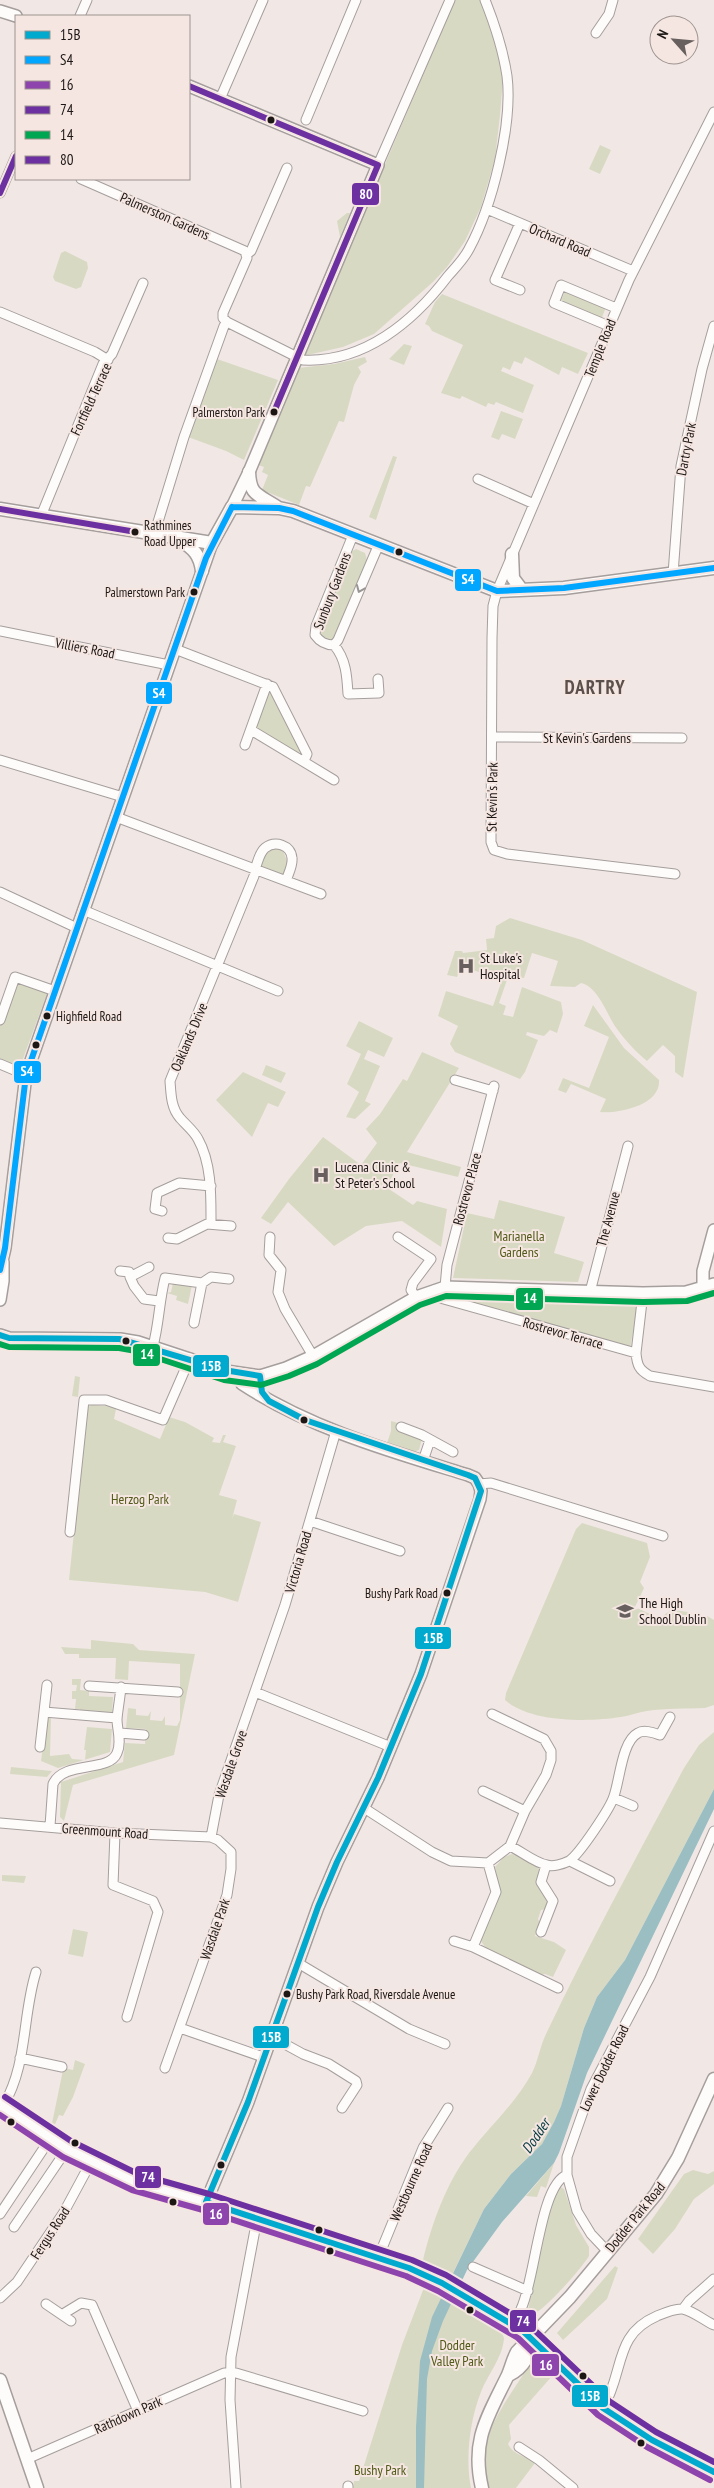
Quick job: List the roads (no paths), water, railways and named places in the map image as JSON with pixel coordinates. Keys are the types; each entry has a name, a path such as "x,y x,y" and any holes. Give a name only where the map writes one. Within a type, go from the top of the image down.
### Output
{"main road":[{"path":"248,472 249,486 252,491 279,508 379,544 497,591 564,588 714,568"},
{"path":"0,510 212,543 232,507 279,508"},
{"path":"178,539 200,557 202,571"},
{"path":"512,554 513,578 522,590"},
{"name":"Dodder Park Road","path":"531,2339 608,2252 664,2184 688,2138 714,2079"},
{"path":"1,2105 67,2149 135,2182 206,2202 378,2258 442,2283 513,2324 603,2408 652,2440 714,2472"},
{"path":"482,2488 477,2459 480,2434 508,2375 520,2369 530,2353 531,2339"},
{"path":"0,2380 37,2488"}],"street":[{"path":"80,15 87,0"},
{"path":"220,99 263,0"},
{"path":"306,120 356,0"},
{"path":"232,507 450,0"},
{"path":"287,168 248,254 223,318 303,360 317,361 372,346 425,305 468,250 486,209 506,124 507,78 497,29 485,0"},
{"path":"596,33 609,14 613,0"},
{"path":"0,11 15,16"},
{"path":"190,86 378,165"},
{"name":"Temple Road","path":"497,591 616,308 714,112"},
{"path":"0,193 15,158"},
{"name":"Palmerston Gardens","path":"83,180 248,254"},
{"name":"Orchard Road","path":"486,209 633,271"},
{"path":"520,223 495,280 520,290"},
{"name":"Fortfield Terrace","path":"41,516 103,364 108,360 143,283"},
{"path":"609,326 554,303 561,285 616,308"},
{"path":"0,312 95,352 108,360"},
{"path":"154,535 184,437 224,326"},
{"name":"Dartry Park","path":"673,574 681,466 702,369 714,326"},
{"path":"478,479 534,504"},
{"name":"Sunbury Gardens","path":"353,535 314,635 320,642 334,645 379,544"},
{"path":"0,1300 3,1281 2,1266 26,1074 212,543"},
{"name":"St Kevin's Park","path":"497,591 493,606 491,842 494,850 507,854 676,874"},
{"name":"Villiers Road","path":"0,631 169,665"},
{"path":"334,645 340,652 346,670 348,694 378,693 378,679"},
{"path":"175,649 273,687 307,754 304,761"},
{"path":"245,744 267,684"},
{"path":"251,730 334,780"},
{"name":"St Kevin's Gardens","path":"492,737 682,738"},
{"path":"0,760 123,797"},
{"path":"116,817 255,872 321,894"},
{"name":"Oaklands Drive","path":"211,1224 211,1186 205,1160 198,1139 178,1116 173,1105 170,1081 255,872 266,848 275,844 280,844 289,850 292,859 286,881"},
{"path":"0,892 77,928"},
{"path":"83,910 278,991"},
{"path":"0,1020 15,976 55,991"},
{"path":"0,1064 26,1074"},
{"name":"Rostrevor Place","path":"440,1289 493,1088 455,1080"},
{"name":"The Avenue","path":"590,1292 628,1146"},
{"path":"155,1210 158,1193 179,1183 211,1186"},
{"path":"168,1238 177,1239 211,1224 232,1226"},
{"path":"0,1335 10,1338 120,1339 153,1346 240,1374 260,1376 313,1356 416,1297 440,1289 643,1293 686,1292 708,1286 702,1271 714,1230"},
{"path":"270,1237 269,1255 281,1270 278,1292 285,1309 313,1356"},
{"path":"398,1237 431,1259 413,1283 411,1290 416,1297"},
{"path":"130,1277 149,1266"},
{"path":"120,1271 129,1272 134,1286 144,1299 159,1301"},
{"path":"153,1346 158,1323 159,1301 165,1278 202,1283 211,1277 229,1279"},
{"path":"194,1324 202,1283"},
{"name":"Rostrevor Terrace","path":"440,1289 440,1298 636,1353"},
{"path":"643,1293 636,1353 637,1365 642,1372 650,1376 714,1387"},
{"path":"70,1532 84,1400 106,1400 163,1420 190,1358"},
{"path":"206,2202 248,2102 270,2036 337,1862 364,1808 421,1674 446,1605 482,1491 475,1478 305,1420 242,1384 240,1374"},
{"path":"260,1376 262,1392 269,1401"},
{"path":"401,1427 453,1452"},
{"name":"Victoria Road","path":"255,1692 285,1605 336,1431"},
{"path":"423,1461 430,1440"},
{"path":"479,1484 491,1482 663,1536"},
{"path":"310,1521 400,1551"},
{"path":"40,1747 46,1685"},
{"path":"89,1686 178,1692"},
{"path":"50,1826 53,1784 60,1774 103,1763 115,1757 119,1748 120,1733 117,1718 121,1688"},
{"path":"255,1692 391,1747"},
{"name":"Wasdale Grove","path":"211,1837 220,1795 255,1692"},
{"path":"44,1712 117,1718"},
{"path":"364,1808 432,1852 451,1861 488,1862 510,1846 525,1811 546,1775 550,1751 549,1737 492,1714"},
{"path":"510,1846 546,1865 557,1865 570,1860 595,1828 614,1798 627,1746 638,1732 644,1731 660,1735 670,1717"},
{"path":"120,1733 144,1735"},
{"path":"483,1791 525,1811"},
{"path":"614,1798 633,1806"},
{"name":"Greenmount Road","path":"0,1823 211,1837"},
{"name":"Lower Dodder Road","path":"567,2175 567,2157 589,2094 650,1976 714,1831"},
{"path":"115,1832 113,1885 153,1901 158,1912 127,2016"},
{"name":"Wasdale Park","path":"165,2068 229,1883 231,1852 218,1840 211,1837"},
{"path":"570,1860 610,1882"},
{"path":"473,1947 496,1892 488,1862"},
{"path":"541,1932 553,1901 541,1882 546,1865"},
{"path":"454,1941 473,1947 558,1988"},
{"path":"298,1964 409,2029 445,2044"},
{"path":"1,2105 14,2085 28,2020 28,2002 36,1972"},
{"path":"180,2028 263,2057"},
{"path":"270,2036 303,2054 329,2064 356,2081 357,2085 342,2108"},
{"path":"20,2058 62,2067"},
{"name":"Westbourne Road","path":"378,2258 423,2148 448,2108"},
{"path":"0,2214 50,2139"},
{"path":"14,2227 67,2149"},
{"name":"Fergus Road","path":"0,2298 17,2282 64,2212 91,2162"},
{"path":"521,2309 528,2291 546,2207 556,2182 567,2175 577,2211 591,2234 608,2252"},
{"path":"236,2488 230,2373 257,2219"},
{"path":"473,2267 528,2291"},
{"path":"683,2309 689,2301 714,2279"},
{"path":"63,2314 81,2303 92,2305 138,2411"},
{"path":"46,2304 71,2320"},
{"path":"603,2408 611,2393 631,2333 642,2322 666,2312 683,2309 714,2325"},
{"name":"Rathdown Park","path":"27,2459 207,2379 230,2373 250,2376 363,2411"},
{"path":"519,2447 539,2460 573,2488"}],"water":[{"path":"714,1789 714,1809 587,2073 554,2163 502,2222 467,2270 443,2321 432,2351 427,2379 424,2488 416,2488 416,2427 420,2361 432,2317 484,2209 511,2174 542,2144 554,2122 561,2106 584,2028 597,1997 625,1960"}],"place":[{"name":"Palmerston Park","path":"274,412"},
{"name":"Rathmines Road Upper","path":"135,532"},
{"name":"Palmerstown Park","path":"194,592"},
{"name":"St Luke's Hospital","path":"466,966"},
{"name":"Highfield Road","path":"47,1016"},
{"name":"Lucena Clinic & St Peter's School","path":"321,1175"},
{"name":"Bushy Park Road","path":"447,1593"},
{"name":"The High School Dublin","path":"625,1611"},
{"name":"Bushy Park Road, Riversdale Avenue","path":"287,1994"}],"district":[{"name":"DARTRY","path":"595,687"}],"park label":[{"name":"Marianella Gardens","path":"519,1244"},
{"name":"Herzog Park","path":"140,1499"},
{"name":"Dodder Valley Park","path":"457,2354"},
{"name":"Bushy Park","path":"380,2470"}],"water label":[{"name":"Dodder","path":"536,2136"}]}
